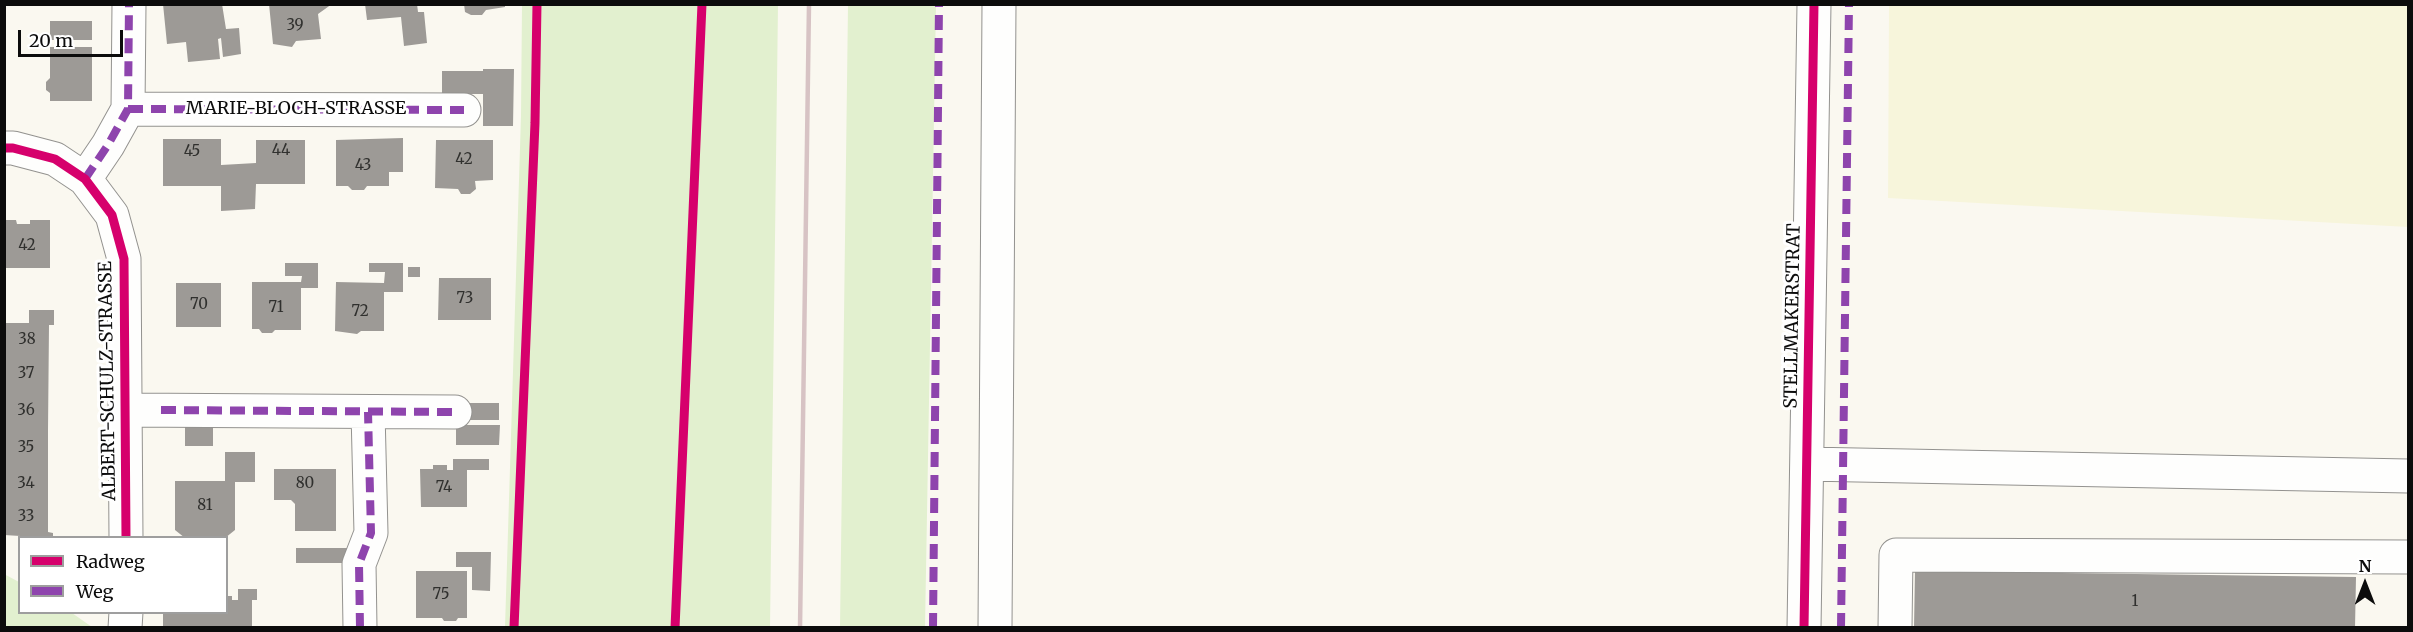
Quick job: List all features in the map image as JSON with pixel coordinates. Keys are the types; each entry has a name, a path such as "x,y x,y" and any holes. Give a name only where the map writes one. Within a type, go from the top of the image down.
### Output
{"street":[{"path":"85,179 108,145 128,109 129,4"},
{"path":"995,627 999,4"},
{"name":"STELLMAKERSTRAT","path":"1804,627 1814,4"},
{"name":"MARIE-BLOCH-STRASSE","path":"128,109 464,110"},
{"name":"ALBERT-SCHULZ-STRASSE","path":"4,148 13,148 55,159 85,179 112,215 124,259 126,536"},
{"name":"ALBERT-SCHULZ-STRASSE","path":"126,410 455,412"},
{"path":"360,627 359,564 371,533 368,412"},
{"path":"1807,464 2409,476"},
{"path":"1895,627 1896,555 2409,557"}],"shaded area":[{"path":"1889,5 2408,5 2408,227 1888,198"}],"green space":[{"path":"522,5 778,5 770,627 505,627 521,116"},
{"path":"848,5 936,5 925,627 840,627"},
{"path":"4,574 18,581 18,614 73,614 92,627 5,627"}],"building":[{"path":"163,4 222,4 226,29 239,28 241,54 223,57 221,38 218,39 220,59 188,62 186,42 167,44"},
{"path":"269,4 332,4 318,14 321,39 296,41 292,47 273,44"},
{"path":"365,4 417,4 418,12 424,12 427,43 404,46 401,17 367,20"},
{"path":"464,4 505,4 505,7 486,10 482,15 471,15 465,12"},
{"path":"50,21 92,21 92,40 50,40"},
{"path":"50,47 92,47 92,101 50,101 46,82 50,78"},
{"path":"483,69 514,69 513,126 483,126 483,94 442,94 442,71 483,71"},
{"path":"403,138 403,172 389,172 389,186 367,186 364,190 352,190 348,186 336,186 336,140"},
{"path":"163,139 221,139 221,165 256,163 256,140 305,140 305,184 256,184 255,209 221,211 221,186 163,186"},
{"path":"436,140 493,140 493,180 475,181 476,189 470,194 461,194 458,189 435,188"},
{"path":"4,220 16,220 17,224 30,224 30,220 50,220 50,268 4,268"},
{"path":"285,263 318,263 318,288 301,288 301,330 275,330 272,333 262,333 259,329 252,329 252,282 301,282 302,276 285,276"},
{"path":"369,263 403,263 403,292 384,292 384,331 361,331 357,334 335,331 336,282 384,283 385,272 369,272"},
{"path":"408,267 420,267 420,277 408,277"},
{"path":"439,278 491,278 491,320 438,320"},
{"path":"176,283 221,283 221,327 176,327"},
{"path":"29,310 54,310 54,325 49,325 48,430 48,532 53,533 53,536 4,535 4,323 29,323"},
{"path":"465,403 499,403 499,420 465,420"},
{"path":"185,420 213,420 213,446 185,446"},
{"path":"456,425 500,425 499,445 456,445"},
{"path":"225,452 255,452 255,482 235,482 235,530 228,536 182,536 175,530 175,481 225,481"},
{"path":"453,459 489,459 489,470 467,470 467,507 421,507 420,469 433,469 433,465 447,465 447,470 453,470"},
{"path":"274,469 336,469 336,531 295,531 295,504 291,500 274,500"},
{"path":"296,548 348,548 348,563 296,563"},
{"path":"456,552 491,552 490,591 472,590 472,567 456,567"},
{"path":"416,571 467,571 467,618 444,621 442,618 416,618"},
{"path":"1915,571 2356,577 2355,628 1914,628"},
{"path":"238,589 257,589 257,600 252,600 252,628 163,628 163,614 228,614 228,596 232,596 232,600 238,600"}],"railway":[{"path":"800,628 809,4"}],"marked path":[{"path":"85,179 108,145 128,109 129,4"},
{"path":"933,628 939,4"},
{"path":"1841,628 1849,4"},
{"path":"128,109 464,110"},
{"path":"161,410 455,412"},
{"path":"360,628 359,564 371,533 368,412"}],"cycle path":[{"path":"514,628 535,123 537,4"},
{"path":"675,628 702,4"},
{"path":"1804,628 1814,4"},
{"path":"4,148 13,148 55,159 85,179 112,215 124,259 126,536"}]}
